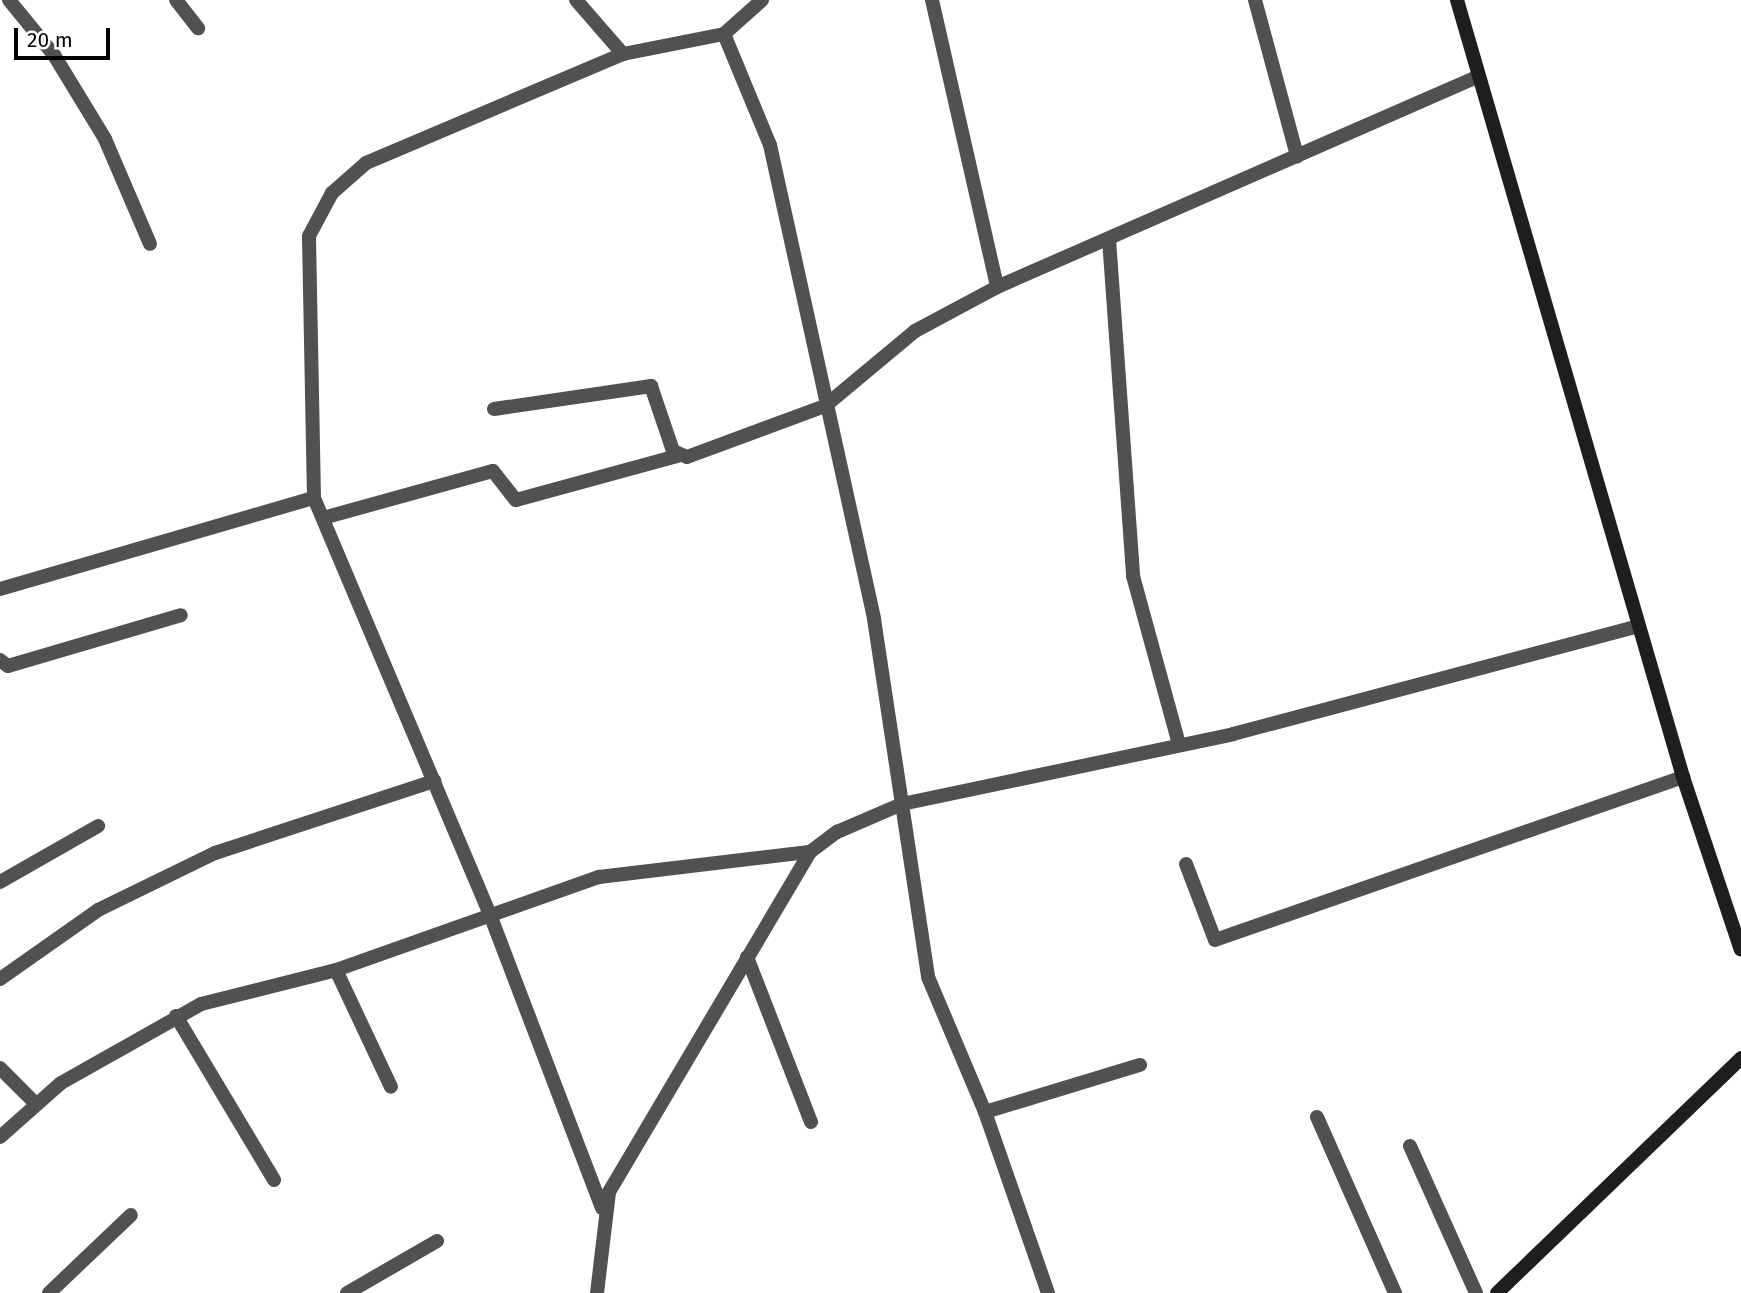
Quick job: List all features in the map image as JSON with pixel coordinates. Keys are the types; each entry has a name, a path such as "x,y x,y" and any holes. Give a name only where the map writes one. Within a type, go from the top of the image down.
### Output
{"street":[{"path":"9,0 54,55 105,139 150,244"},
{"path":"176,0 198,28"},
{"path":"576,0 622,54"},
{"path":"597,1293 602,1208 489,912 314,498 309,236 315,216 366,163 622,54 724,34 762,0"},
{"path":"932,0 997,287"},
{"path":"1255,0 1297,156"},
{"path":"1457,0 1683,777 1741,950"},
{"path":"724,34 770,145 825,406 874,619 928,977 985,1112 1045,1292"},
{"path":"323,517 414,488 493,471 516,500 677,456 825,406 915,331 997,287 1479,76"},
{"path":"1110,239 1133,576 1179,744"},
{"path":"494,410 651,386 677,456"},
{"path":"0,589 314,498"},
{"path":"0,660 8,666 181,615"},
{"path":"602,1208 810,852 837,831 902,804 1179,744 1638,626"},
{"path":"1186,864 1215,940 1683,777"},
{"path":"0,979 98,909 179,870 434,781"},
{"path":"0,882 98,826"},
{"path":"0,1137 36,1102 176,1016 228,996 336,970 489,912 599,877 810,852"},
{"path":"747,957 811,1122"},
{"path":"336,970 391,1087"},
{"path":"176,1016 274,1180"},
{"path":"1497,1293 1741,1058"},
{"path":"985,1112 1140,1065"},
{"path":"0,1068 36,1102"},
{"path":"1317,1117 1395,1293"},
{"path":"1410,1146 1476,1293"},
{"path":"49,1293 131,1215"},
{"path":"347,1293 437,1241"}]}
